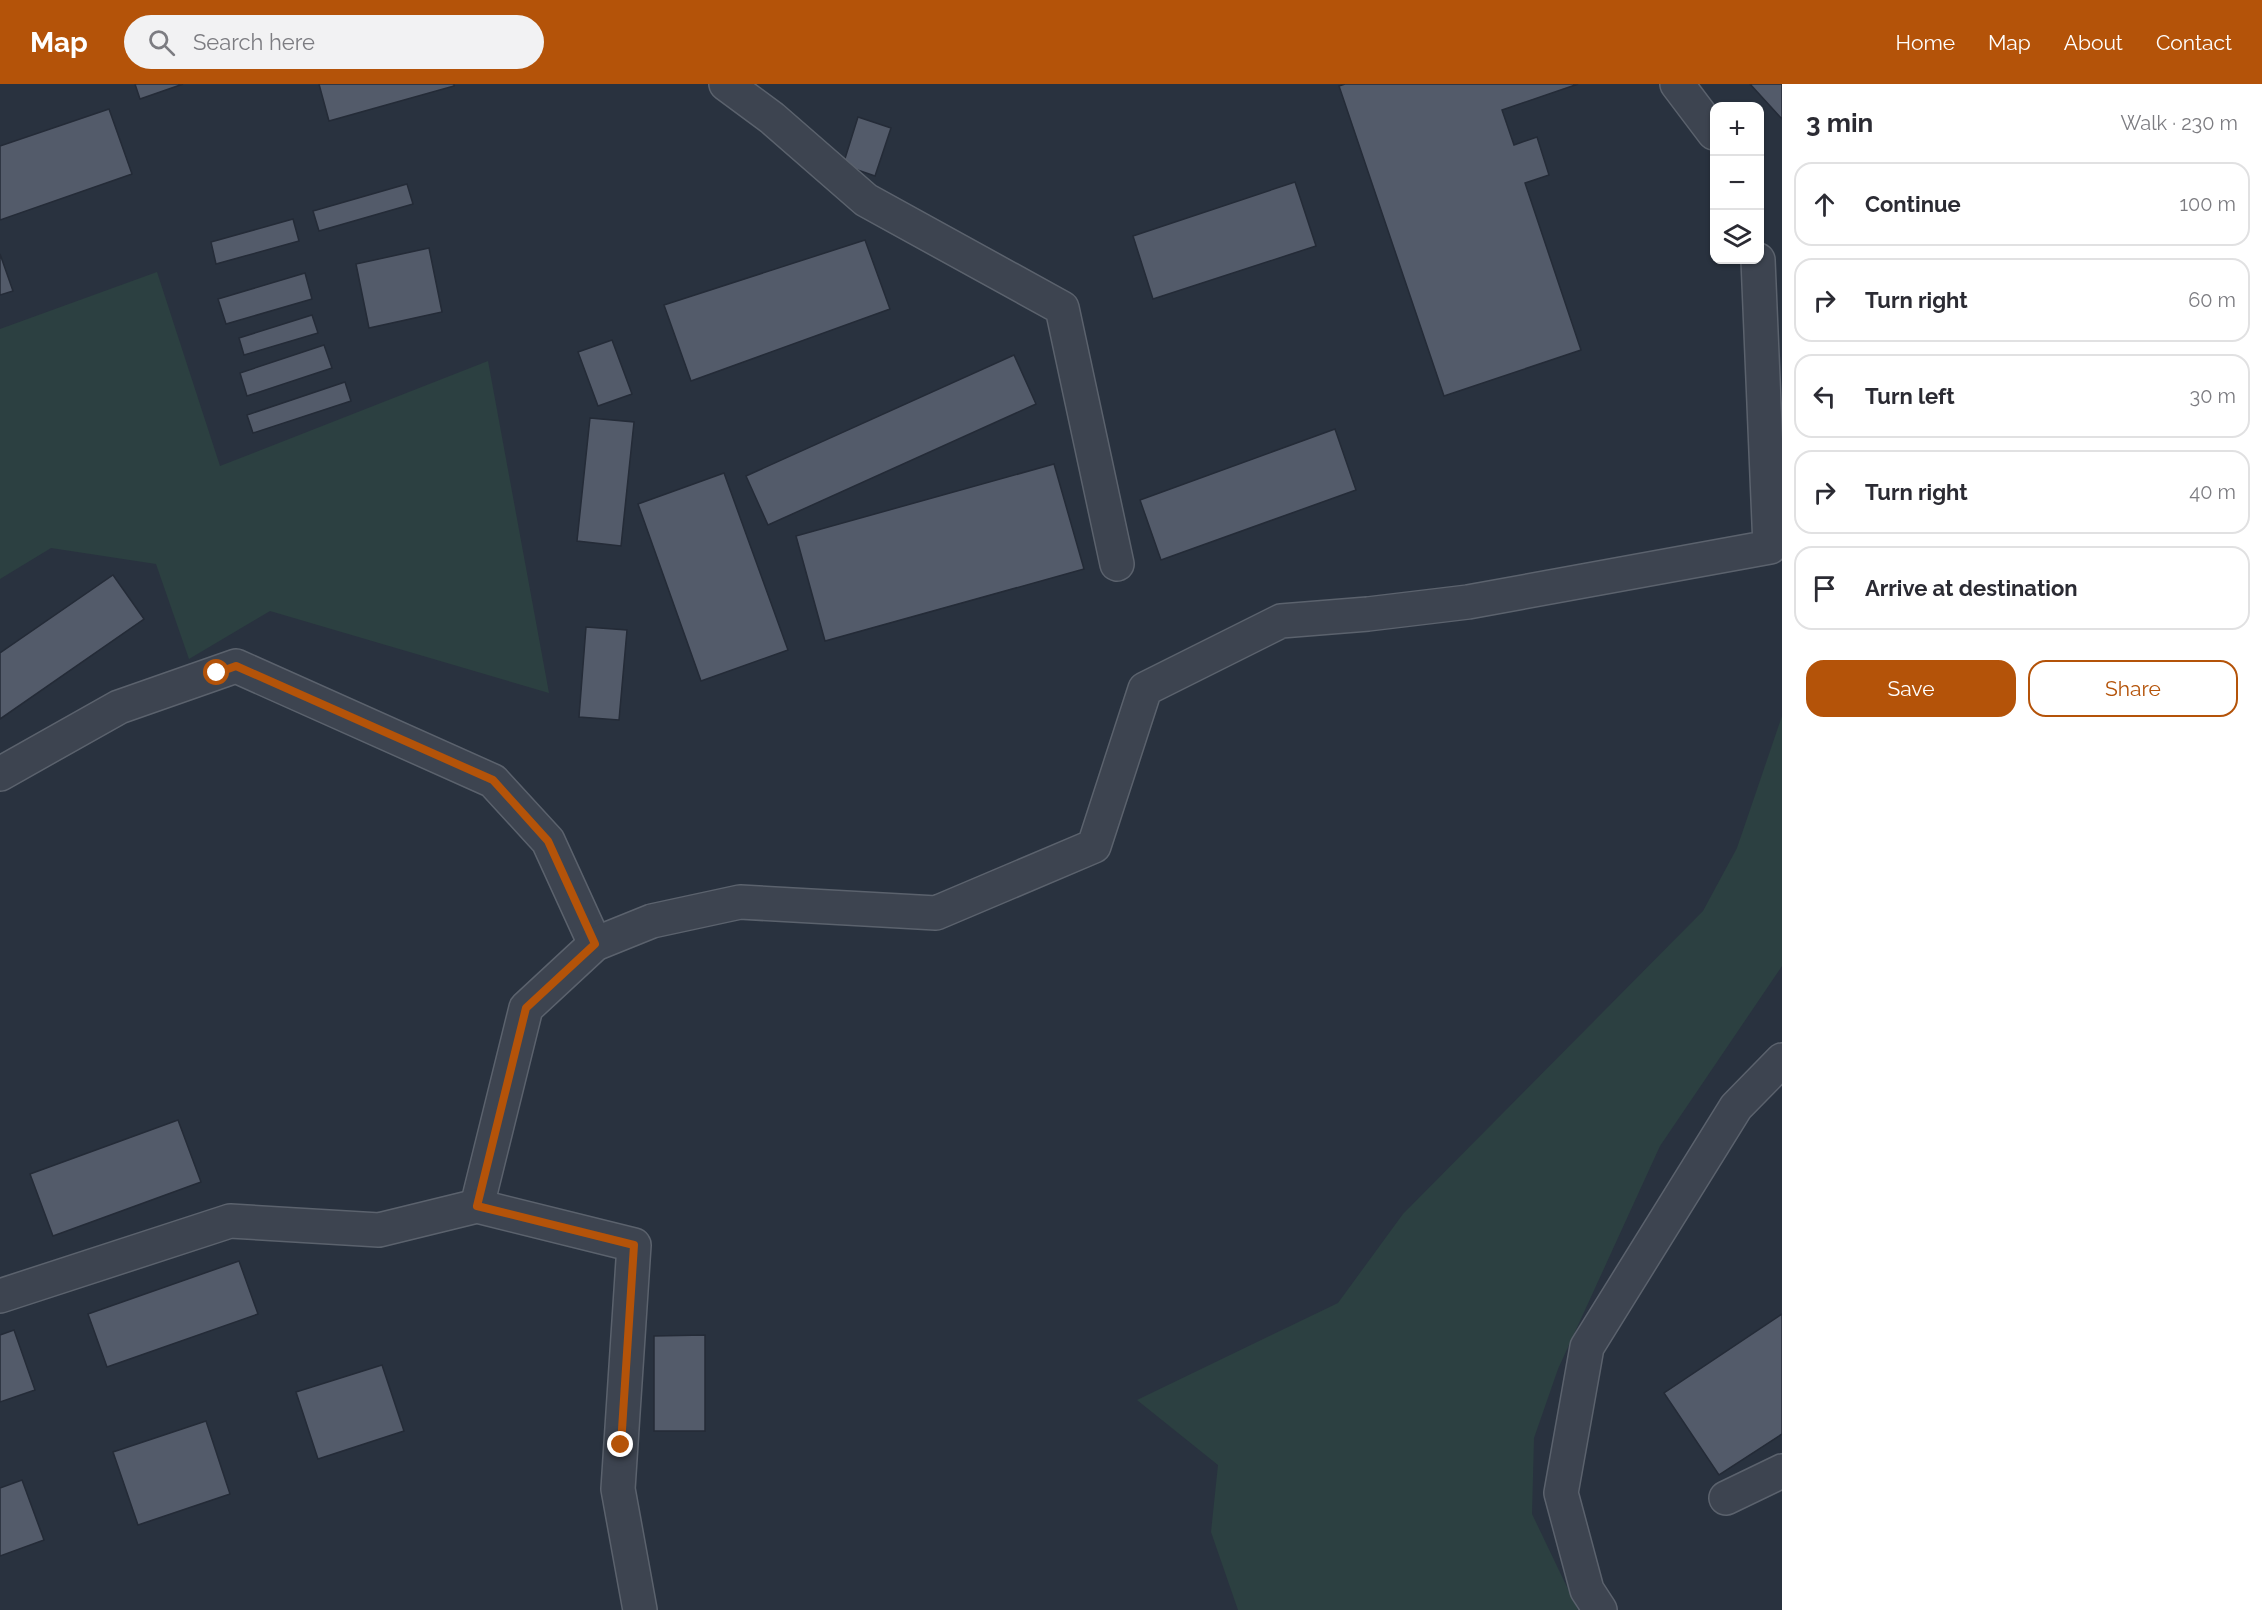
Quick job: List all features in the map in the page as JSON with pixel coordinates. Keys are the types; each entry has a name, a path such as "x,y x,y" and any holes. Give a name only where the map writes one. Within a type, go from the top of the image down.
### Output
{"street":[{"path":"726,84 772,118 866,200 1062,308 1117,564"},
{"path":"1677,84 1710,128"},
{"path":"477,1206 526,1008 595,944 652,921 740,902 936,913 1094,846 1145,689 1281,621 1368,614 1468,602 1770,547 1758,264"},
{"path":"0,774 119,707 236,666 493,780 548,841 595,944"},
{"path":"1600,1610 1587,1590 1561,1493 1587,1347 1736,1107 1782,1060"},
{"path":"0,1296 230,1221 379,1230 477,1206 634,1245 618,1489 640,1610"},
{"path":"1726,1498 1782,1470"}],"green space":[{"path":"157,272 220,466 488,361 549,693 270,611 189,659 156,564 51,548 0,579 0,329"},
{"path":"1782,716 1782,966 1660,1146 1558,1369 1534,1438 1532,1514 1578,1610 1238,1610 1211,1532 1218,1465 1137,1400 1338,1303 1403,1214 1703,911 1737,848"}],"building":[{"path":"135,84 183,84 140,99"},
{"path":"319,84 454,84 454,86 329,121"},
{"path":"1345,84 1578,84 1502,110 1514,145 1537,137 1549,175 1525,183 1581,350 1444,396 1339,86"},
{"path":"1750,84 1782,84 1782,119"},
{"path":"109,109 132,174 0,220 0,146"},
{"path":"858,117 891,128 875,176 843,165"},
{"path":"1295,182 1316,246 1153,299 1133,236"},
{"path":"407,184 413,204 319,231 313,211"},
{"path":"293,219 299,241 216,264 211,242"},
{"path":"865,240 890,309 691,381 664,305"},
{"path":"429,248 442,312 369,328 356,264"},
{"path":"0,254 13,291 0,295"},
{"path":"305,273 312,299 226,324 218,299"},
{"path":"312,315 318,333 244,355 239,338"},
{"path":"612,340 632,394 598,406 578,352"},
{"path":"324,345 332,368 247,396 240,373"},
{"path":"1014,355 1036,404 768,525 746,476"},
{"path":"345,382 351,401 253,433 247,415"},
{"path":"590,418 634,422 621,546 577,541"},
{"path":"1335,429 1356,490 1161,560 1140,500"},
{"path":"1054,464 1084,569 825,641 796,536"},
{"path":"724,473 788,650 701,681 638,504"},
{"path":"113,575 144,619 0,719 0,653"},
{"path":"586,627 627,630 619,720 579,717"},
{"path":"178,1120 201,1182 53,1236 30,1174"},
{"path":"239,1261 258,1314 107,1367 88,1314"},
{"path":"1782,1314 1782,1434 1719,1475 1664,1393"},
{"path":"14,1330 35,1390 0,1402 0,1335"},
{"path":"705,1335 705,1431 654,1431 654,1336"},
{"path":"382,1365 404,1431 318,1459 296,1392"},
{"path":"206,1421 230,1494 138,1525 113,1452"},
{"path":"22,1480 44,1540 0,1556 0,1488"}],"route":[{"path":"217,673 236,666 353,720 493,780 548,841 595,944 526,1008 477,1206 634,1245 621,1445"}]}
